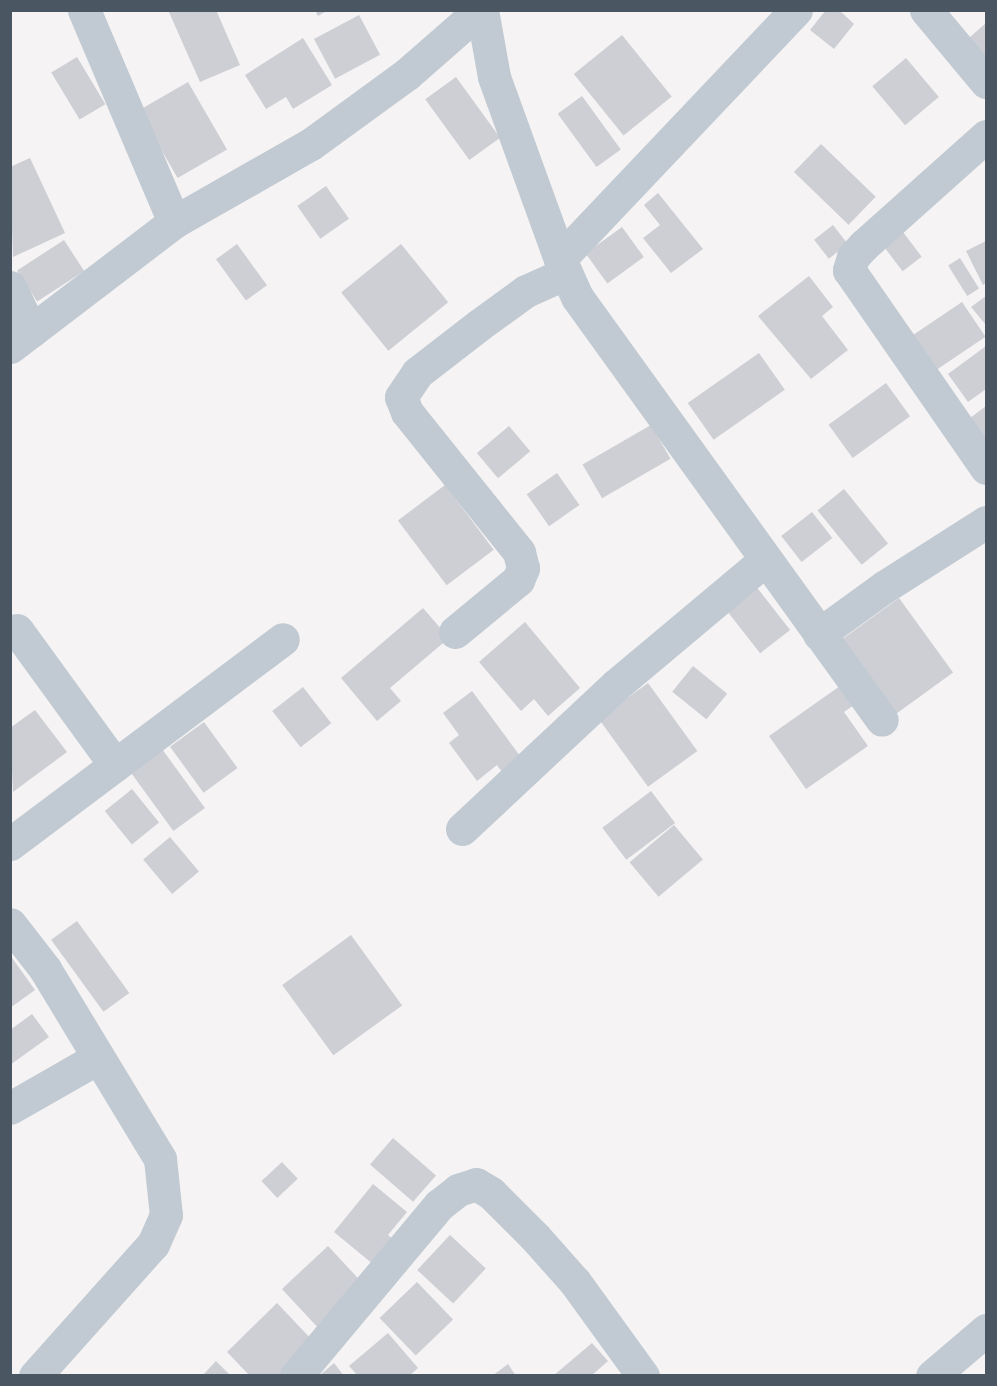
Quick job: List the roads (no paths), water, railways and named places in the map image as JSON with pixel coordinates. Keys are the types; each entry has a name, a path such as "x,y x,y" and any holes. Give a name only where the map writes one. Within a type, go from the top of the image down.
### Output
{"street":[{"path":"10,287 21,339 174,222 311,144 407,74 481,10 494,77 562,266 765,560 882,720"},
{"path":"455,632 518,580 523,568 519,552 407,412 401,397 417,373 478,325 562,266 796,10"},
{"path":"926,10 987,82"},
{"path":"92,13 174,222"},
{"path":"987,136 864,245 853,257 849,270 987,468"},
{"path":"819,634 884,586 987,522"},
{"path":"462,829 616,685 765,560"},
{"path":"17,630 115,765"},
{"path":"10,843 283,639"},
{"path":"10,924 45,969 96,1059 160,1159 166,1215 153,1244 35,1376"},
{"path":"10,1108 96,1059"},
{"path":"296,1376 439,1205 458,1190 476,1184 491,1193 575,1282 643,1376"},
{"path":"932,1376 987,1330"}]}
